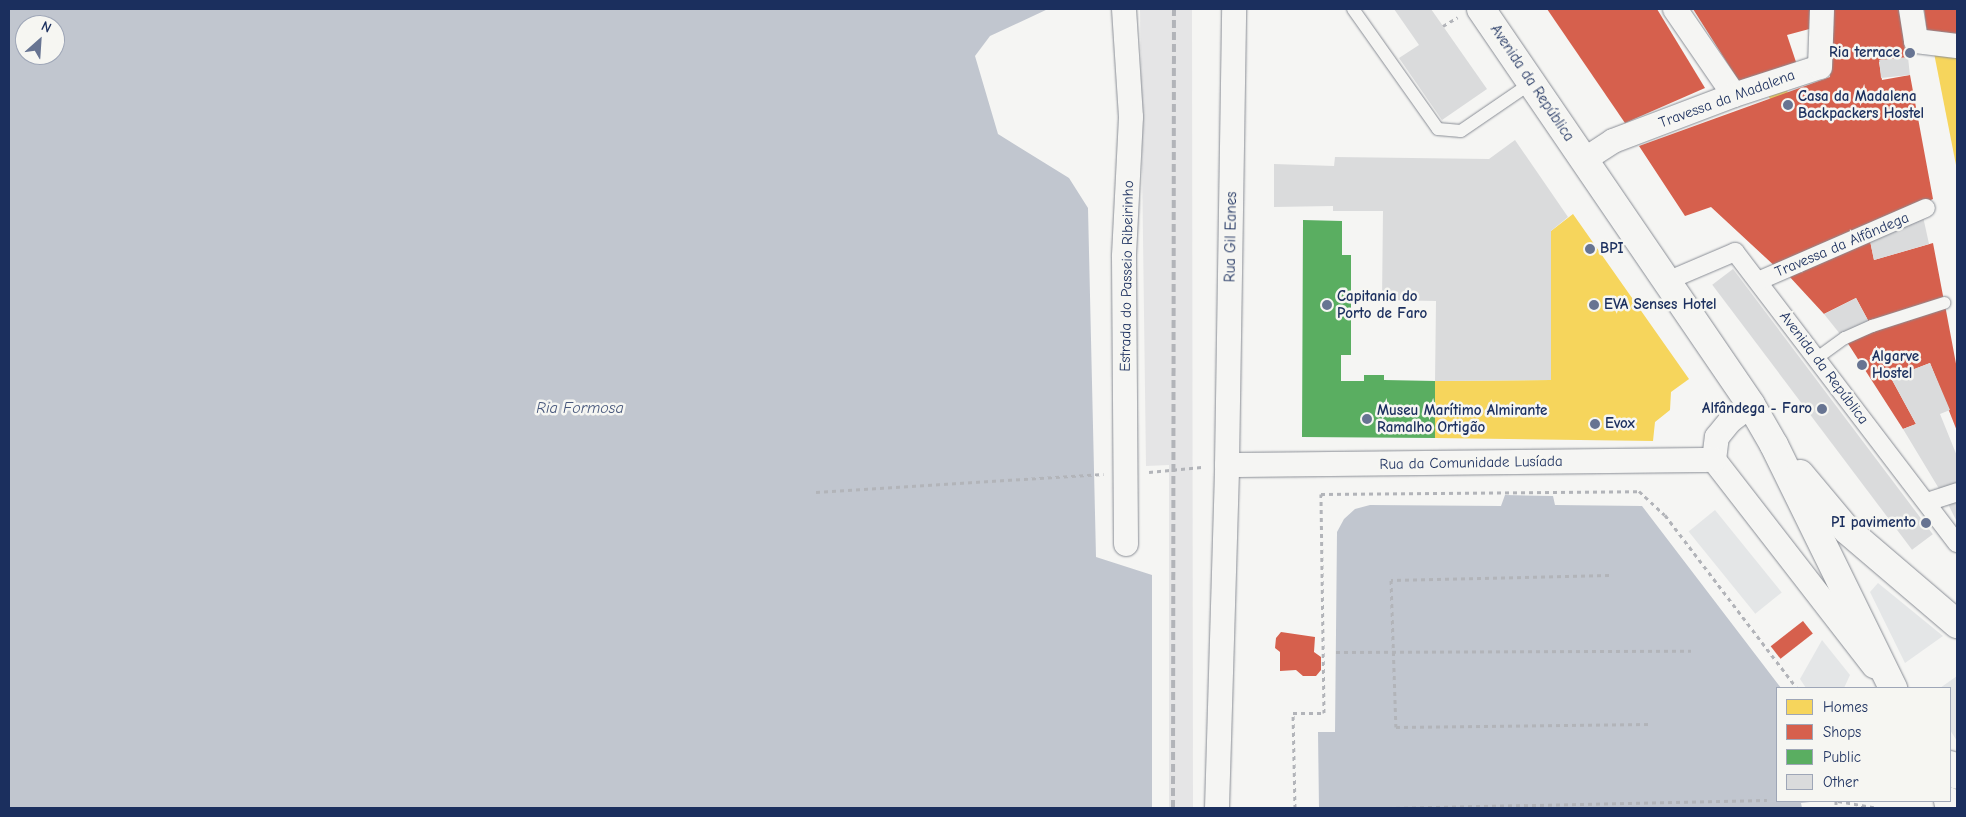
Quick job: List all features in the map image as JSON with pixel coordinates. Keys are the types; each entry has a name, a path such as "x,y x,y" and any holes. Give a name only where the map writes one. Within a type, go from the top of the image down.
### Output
{"street":[{"name":"Estrada do Passeio Ribeirinho","path":"1124,9 1130,117 1124,257 1126,544"},
{"name":"Rua Gil Eanes","path":"1217,808 1227,465 1234,9"},
{"name":"Avenida da República","path":"1481,9 1751,405 1774,444 1892,687"},
{"path":"1675,9 1734,95"},
{"name":"Travessa da Madalena","path":"1584,160 1613,141 1734,95 1820,67 1822,9"},
{"path":"1911,9 1916,48 1957,46"},
{"name":"Travessa da Alfândega","path":"1758,281 1926,208"},
{"name":"Avenida da República","path":"1667,281 1736,252 1957,543"},
{"path":"1714,460 1717,438 1730,421 1751,405"},
{"name":"Avenida da República","path":"1774,444 1847,530 1957,624"},
{"name":"Avenida da República","path":"1714,460 1891,687"},
{"name":"Rua da Comunidade Lusíada","path":"1227,465 1714,460"},
{"path":"1927,502 1957,492"}],"lane":[{"path":"1353,9 1438,129 1461,132 1531,83"},
{"path":"1817,358 1845,338 1872,326 1944,303"}],"path":[{"path":"816,492 1227,465"},
{"path":"1295,808 1293,713 1324,713 1321,494 1639,491 1665,515 1796,687"},
{"path":"1609,575 1391,580 1396,727 1651,724"},
{"path":"1336,652 1691,651"},
{"path":"1388,808 1767,800"},
{"path":"1843,802 1876,808"}],"shaded area":[{"path":"1140,9 1192,9 1193,808 1169,808 1169,465 1146,466"},
{"path":"1715,510 1782,592 1755,614 1689,531"},
{"path":"1878,583 1943,636 1905,663 1870,592"},
{"path":"1822,640 1850,675 1844,687 1805,687 1800,679"},
{"path":"1957,676 1957,741 1951,732 1951,687 1941,687"}],"water":[{"name":"Ria Formosa","path":"9,9 1048,9 990,36 975,56 998,134 1069,178 1088,208 1096,557 1152,575 1152,808 9,808"},
{"path":"1505,495 1553,496 1555,505 1642,506 1780,687 1776,687 1776,802 1810,802 1801,803 1802,808 1319,808 1318,732 1335,732 1337,532 1344,519 1355,509 1370,505 1501,506"}],"building: Homes":[{"path":"1934,53 1957,56 1957,165 1956,165"},
{"path":"1784,79 1795,119 1779,123 1765,86"},
{"name":"EVA Senses Hotel","path":"1573,214 1689,379 1671,392 1670,410 1655,422 1653,441 1435,438 1435,381 1551,380 1551,231"}],"building: Shops":[{"path":"1547,9 1657,9 1705,88 1625,123"},
{"path":"1693,9 1812,9 1813,28 1787,35 1797,65 1740,83"},
{"path":"1831,9 1900,9 1906,58 1879,62 1882,80 1910,75 1933,199 1779,270 1711,207 1685,216 1639,146 1830,77"},
{"path":"1924,9 1957,9 1957,36 1927,33"},
{"path":"1869,236 1874,260 1933,243 1944,301 1870,324 1856,298 1824,314 1788,275"},
{"path":"1945,305 1957,369 1957,431 1930,363 1891,378 1916,424 1903,429 1847,342"},
{"path":"1803,621 1813,634 1781,659 1771,646"},
{"path":"1281,632 1315,637 1314,652 1321,657 1321,670 1316,676 1303,676 1296,670 1280,671 1280,652 1275,648 1276,638"}],"building: Public":[{"name":"Capitania do Porto de Faro","path":"1303,220 1342,221 1342,255 1351,255 1351,355 1341,355 1341,381 1364,381 1364,375 1384,375 1384,380 1435,381 1435,438 1302,437"}],"building: Other":[{"path":"1394,9 1431,9 1487,89 1442,120 1399,58 1419,45"},
{"path":"1908,57 1910,75 1881,78 1879,60"},
{"path":"1515,140 1568,217 1551,231 1551,380 1435,381 1436,301 1382,300 1383,211 1333,211 1333,206 1274,207 1274,164 1334,166 1335,157 1489,159"},
{"path":"1922,212 1929,244 1874,260 1869,236"},
{"name":"Alfândega - Faro","path":"1733,269 1933,534 1912,550 1712,285"},
{"path":"1856,298 1870,324 1840,334 1824,314"},
{"path":"1930,363 1950,410 1940,414 1957,456 1957,486 1941,492 1903,429 1916,424 1891,378"},
{"path":"1957,493 1957,522 1945,498"}],"railway":[{"path":"1173,808 1174,9"}],"place":[{"name":"Ria terrace","path":"1910,53"},
{"name":"Casa da Madalena Backpackers Hostel","path":"1788,105"},
{"name":"BPI","path":"1590,249"},
{"name":"Capitania do Porto de Faro","path":"1327,305"},
{"name":"EVA Senses Hotel","path":"1594,305"},
{"name":"Algarve Hostel","path":"1862,365"},
{"name":"Alfândega - Faro","path":"1822,409"},
{"name":"Museu Marítimo Almirante Ramalho Ortigão","path":"1367,419"},
{"name":"Evox","path":"1595,424"},
{"name":"PI pavimento","path":"1926,523"}]}
